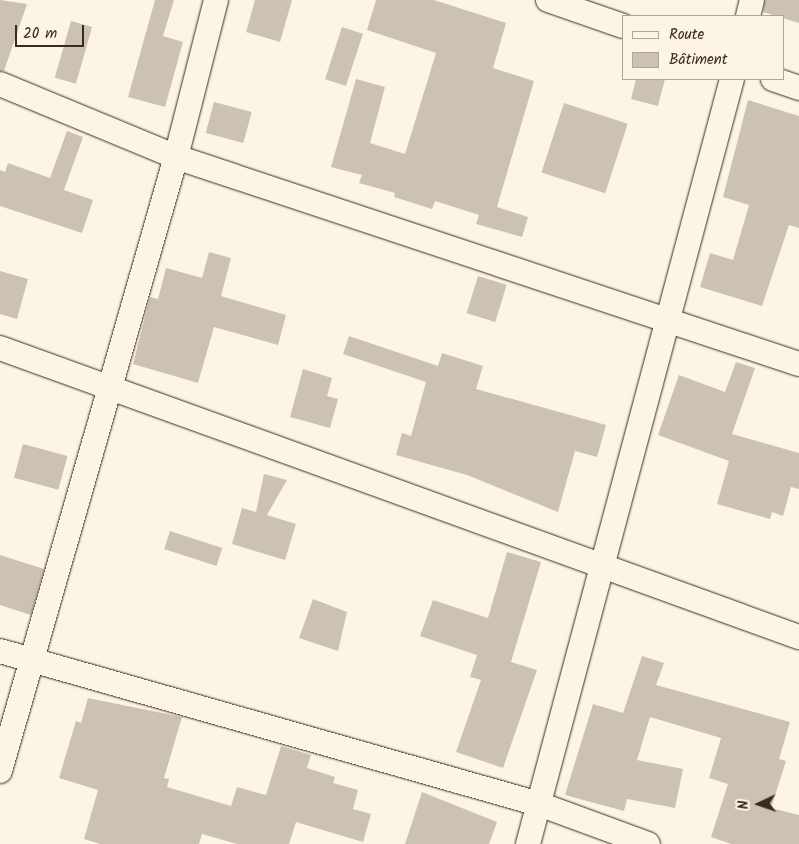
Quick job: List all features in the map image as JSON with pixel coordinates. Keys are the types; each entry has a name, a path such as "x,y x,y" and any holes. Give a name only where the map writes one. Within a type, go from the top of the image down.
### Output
{"street":[{"path":"0,771 30,659 176,157 216,0"},
{"path":"548,0 622,26"},
{"path":"748,15 752,0"},
{"path":"528,844 600,566 670,318 732,80"},
{"path":"776,80 799,88"},
{"path":"0,84 176,157 670,318 799,364"},
{"path":"0,348 799,637"},
{"path":"0,651 539,804 648,844"}],"building":[{"path":"0,0 27,4 4,71 0,71"},
{"path":"155,0 174,0 163,36 183,42 165,107 128,97"},
{"path":"255,0 292,0 280,42 246,32"},
{"path":"376,0 434,0 506,23 493,68 534,81 497,207 528,217 522,237 476,224 479,215 435,201 432,209 394,197 395,193 359,183 362,175 331,167 356,79 385,87 370,143 405,154 436,53 367,30"},
{"path":"765,0 799,0 799,23 784,18 784,15 773,15 763,12"},
{"path":"71,21 92,27 76,84 55,78"},
{"path":"342,27 363,34 346,86 325,79"},
{"path":"636,80 665,80 658,106 631,99"},
{"path":"748,100 799,116 799,228 789,225 762,306 700,287 710,253 733,260 749,205 723,197"},
{"path":"214,102 252,112 243,143 206,133"},
{"path":"564,103 628,124 605,193 541,172"},
{"path":"67,131 83,137 64,190 93,200 82,233 0,206 0,170 5,172 8,163 50,178"},
{"path":"209,252 231,258 221,296 286,315 278,345 214,327 198,383 133,364 150,297 158,299 166,268 202,278"},
{"path":"0,271 28,279 17,319 0,314"},
{"path":"478,276 507,285 495,322 467,313"},
{"path":"349,336 438,366 442,353 483,366 476,389 606,425 597,457 575,451 558,512 467,475 396,455 402,433 411,436 426,382 343,354"},
{"path":"736,362 755,368 732,434 799,453 799,489 791,487 783,516 772,512 770,519 717,504 729,461 658,435 679,375 725,392"},
{"path":"303,369 332,378 327,396 338,399 330,428 290,417"},
{"path":"23,444 67,456 58,490 14,478"},
{"path":"264,474 287,480 267,515 296,524 285,560 232,544 242,508 256,512"},
{"path":"170,531 222,548 216,566 164,549"},
{"path":"507,552 541,562 511,662 537,670 503,768 456,752 481,680 470,677 477,655 420,636 433,600 488,618"},
{"path":"0,555 44,569 31,615 0,605"},
{"path":"313,599 347,612 338,651 299,638"},
{"path":"642,656 664,663 656,685 790,722 779,759 786,761 771,808 799,815 799,844 731,844 711,837 728,784 709,778 721,738 650,717 637,760 683,769 675,808 627,799 624,811 565,795 593,704 623,713"},
{"path":"88,698 182,717 164,778 169,779 167,787 231,806 237,787 266,795 281,746 311,755 307,768 335,777 333,783 358,790 353,809 371,814 363,842 296,822 289,844 237,844 202,834 199,844 100,844 84,839 98,790 59,778 76,721 81,723"},
{"path":"422,792 497,822 489,844 405,844"}]}
